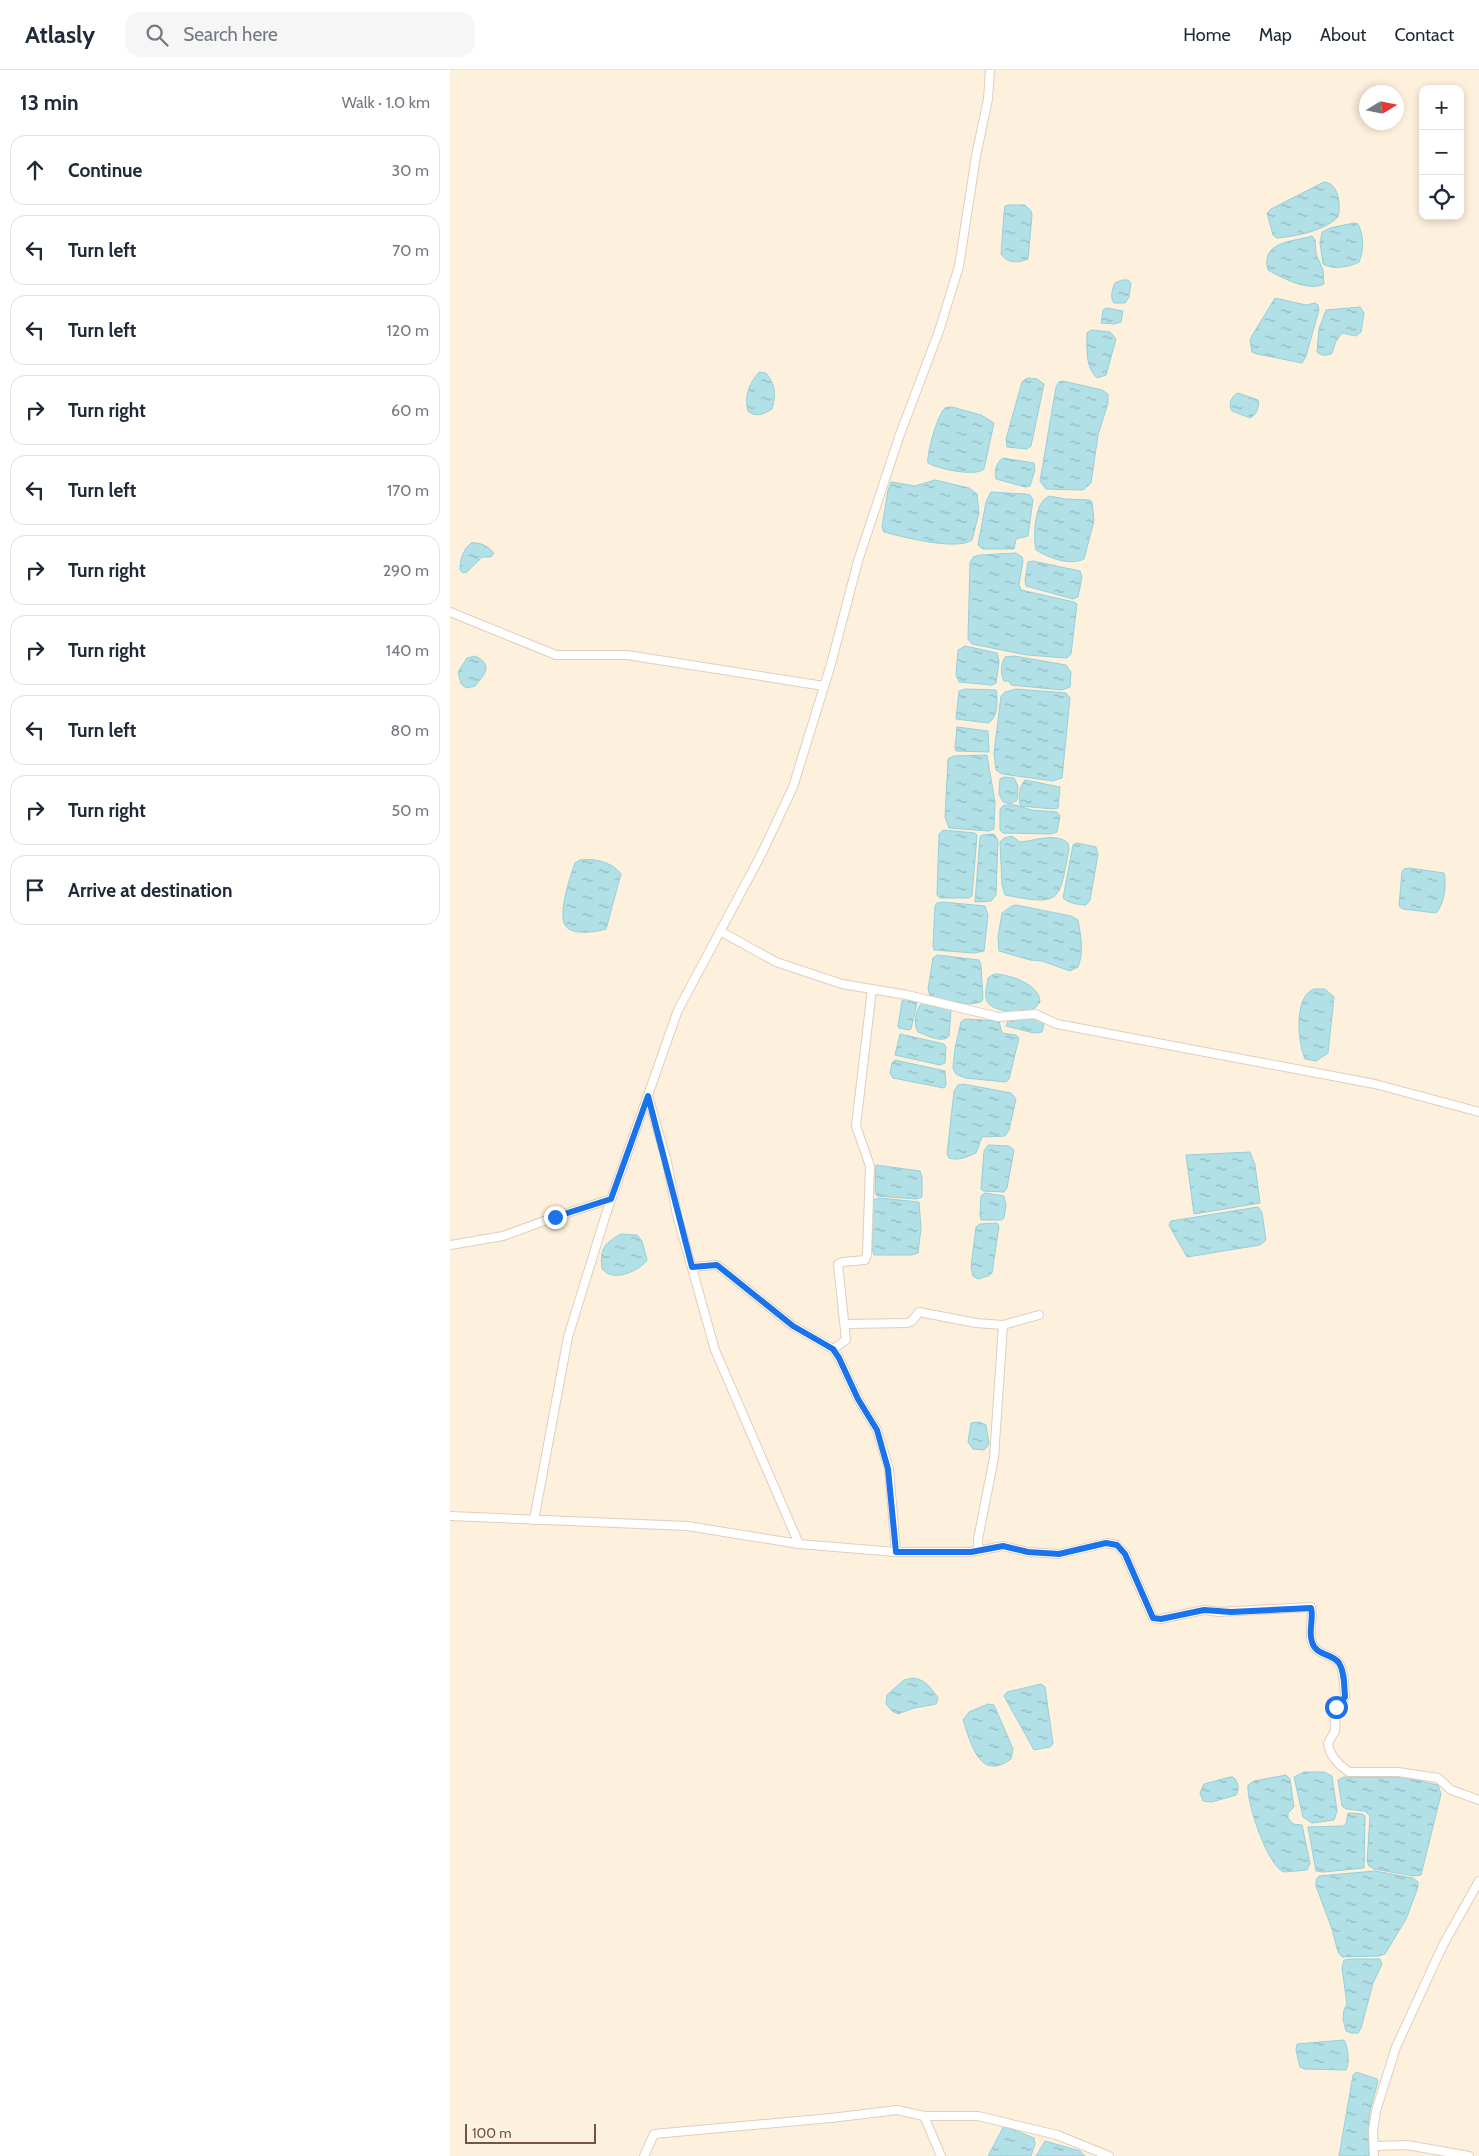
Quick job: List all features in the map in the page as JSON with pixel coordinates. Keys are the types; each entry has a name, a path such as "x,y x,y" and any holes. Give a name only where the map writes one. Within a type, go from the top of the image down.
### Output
{"street":[{"path":"534,1520 568,1337 611,1199 678,1010 761,855 792,787 824,686 858,562 899,437 939,331 960,266 976,156 988,99 990,70"},
{"path":"450,612 556,655 627,655 824,686"},
{"path":"720,930 776,962 842,984 955,1006 998,1017 1035,1014 1057,1024 1375,1084 1479,1112"},
{"path":"833,1349 846,1340 846,1324 838,1264 865,1260 867,1254 870,1166 856,1126 872,989"},
{"path":"648,1096 715,1350 799,1544"},
{"path":"450,1245 503,1236 611,1199"},
{"path":"692,1267 717,1265 793,1326 833,1349 858,1399 877,1430 888,1469 896,1552"},
{"path":"846,1324 907,1323 912,1321 919,1312 976,1323 1003,1325 1039,1316"},
{"path":"978,1551 978,1539 994,1458 1003,1325"},
{"path":"450,1516 687,1526 799,1544 936,1554 978,1551 1003,1546 1028,1552 1059,1554 1106,1543 1117,1545 1125,1554 1153,1618 1161,1619 1204,1610 1231,1612 1311,1608 1312,1642 1316,1650 1335,1659 1344,1677 1345,1697 1336,1707 1336,1727 1328,1743 1330,1754 1334,1759 1349,1772 1398,1772 1438,1778 1451,1790 1479,1800"},
{"path":"1374,2156 1373,2130 1376,2111 1396,2047 1443,1945 1479,1881"},
{"path":"644,2156 654,2134 897,2110 924,2116 978,2116 1057,2135 1110,2156"},
{"path":"924,2116 941,2156"},
{"path":"1375,2146 1407,2145 1469,2156"}],"water":[{"path":"1324,182 1333,186 1338,195 1338,217 1325,226 1310,232 1277,238 1273,235 1267,213 1271,209"},
{"path":"1025,205 1032,215 1028,259 1014,262 1007,260 1001,254 1005,206"},
{"path":"1354,223 1358,224 1360,228 1363,243 1359,262 1341,267 1331,267 1323,264 1320,243 1322,232 1330,228"},
{"path":"1312,236 1315,240 1316,254 1323,270 1324,284 1318,286 1303,285 1268,270 1267,260 1273,248 1280,244"},
{"path":"1128,280 1131,283 1129,297 1125,303 1114,303 1112,296 1113,288 1115,283"},
{"path":"1275,298 1306,305 1315,303 1318,305 1319,310 1306,356 1302,363 1252,352 1250,339"},
{"path":"1360,307 1364,313 1361,332 1356,336 1342,333 1330,354 1322,355 1317,352 1319,329 1326,310"},
{"path":"1106,308 1123,311 1121,322 1114,324 1101,323 1103,310"},
{"path":"1091,330 1110,332 1116,339 1106,375 1097,378 1090,368 1087,351 1087,333"},
{"path":"759,372 766,373 769,377 773,386 774,399 772,409 757,415 748,411 747,395 752,381"},
{"path":"1027,378 1037,379 1044,384 1031,446 1027,449 1007,447 1006,439 1022,382"},
{"path":"1063,381 1102,390 1108,394 1108,403 1098,435 1091,483 1083,490 1046,489 1040,481 1056,387 1059,382"},
{"path":"1238,393 1258,400 1257,411 1250,418 1231,409 1230,403 1232,398"},
{"path":"947,407 981,415 994,423 984,469 980,471 957,471 940,468 928,463 931,443 942,411"},
{"path":"1003,458 1034,463 1035,470 1030,486 1025,487 996,479 996,467"},
{"path":"935,480 969,488 977,494 979,513 972,540 964,543 942,544 884,532 882,527 891,482 915,486"},
{"path":"991,492 1025,494 1030,495 1033,500 1028,536 1016,539 1014,549 983,549 978,545 986,502"},
{"path":"1050,496 1090,500 1092,502 1094,521 1084,559 1072,562 1066,561 1047,556 1036,550 1035,528 1038,511 1045,499"},
{"path":"471,543 484,545 494,553 491,557 482,557 467,572 463,573 460,570 461,558"},
{"path":"1016,553 1022,557 1023,561 1019,584 1021,590 1077,604 1071,654 1067,658 1027,655 972,644 968,639 970,563 973,557"},
{"path":"1033,561 1080,571 1082,577 1078,597 1073,599 1026,586 1028,562"},
{"path":"965,646 997,653 999,661 996,683 992,685 959,682 956,675 958,650"},
{"path":"475,656 481,659 486,666 486,670 475,686 466,688 461,684 458,672 467,658"},
{"path":"1014,656 1066,665 1071,672 1070,687 1062,690 1011,685 1009,681 1004,681 1002,669 1005,657"},
{"path":"965,689 996,690 996,708 991,721 988,723 956,719 959,691"},
{"path":"1016,689 1066,693 1070,698 1062,778 1053,781 1002,774 996,770 994,753 1001,696 1005,692"},
{"path":"957,727 988,731 989,752 956,751"},
{"path":"987,755 995,802 994,829 989,831 949,828 945,817 948,759 954,756"},
{"path":"1004,777 1014,778 1018,786 1017,800 1011,804 1003,802 999,794 1000,779"},
{"path":"1025,780 1060,787 1058,808 1021,806 1019,800 1020,793"},
{"path":"1004,805 1016,805 1031,810 1057,812 1060,816 1057,832 1051,834 1003,833 1000,830 1000,809"},
{"path":"943,830 975,833 977,835 972,896 969,898 940,898 937,895 939,834"},
{"path":"994,834 998,840 996,895 991,901 975,902 980,837 982,835"},
{"path":"1012,836 1020,842 1057,838 1068,843 1069,849 1063,880 1055,896 1038,900 1005,895 1002,885 1000,842 1004,838"},
{"path":"1077,843 1096,847 1098,854 1090,900 1086,905 1080,905 1063,898 1073,845"},
{"path":"580,860 603,862 613,866 621,874 606,929 591,932 573,931 565,925 563,920 564,904 570,877 575,863"},
{"path":"1404,869 1444,873 1444,894 1441,905 1436,913 1403,909 1399,906 1402,872"},
{"path":"937,903 985,906 988,915 984,951 974,953 934,950 935,906"},
{"path":"1016,905 1071,916 1078,920 1081,950 1078,967 1070,971 1042,961 1030,960 999,951 998,937 1002,913"},
{"path":"937,955 979,960 983,999 981,1002 970,1004 934,999 930,996 928,989 933,958"},
{"path":"994,974 1015,978 1029,985 1039,996 1040,1002 1035,1008 1017,1012 1002,1010 990,1005 986,998 986,990 988,978"},
{"path":"1314,989 1325,989 1334,997 1328,1053 1316,1061 1305,1059 1299,1032 1300,1010 1303,1001 1307,994"},
{"path":"906,999 917,1003 911,1029 909,1030 899,1028 898,1026 902,1001"},
{"path":"922,1003 951,1010 949,1036 942,1039 934,1038 918,1032 916,1017"},
{"path":"1031,1018 1039,1020 1044,1024 1042,1032 1034,1033 1006,1026 1008,1021"},
{"path":"965,1019 999,1021 1002,1033 1016,1035 1019,1038 1009,1079 1006,1082 965,1078 956,1074 953,1068 955,1048 961,1022"},
{"path":"900,1034 944,1044 946,1047 945,1063 940,1065 895,1055"},
{"path":"895,1060 945,1071 946,1085 944,1088 893,1078 890,1073 892,1063"},
{"path":"963,1084 1011,1093 1016,1099 1009,1130 1005,1136 982,1137 976,1153 953,1159 949,1158 947,1154 954,1091 958,1085"},
{"path":"988,1145 1009,1146 1014,1150 1007,1188 1004,1192 983,1191 981,1189 984,1151"},
{"path":"1250,1152 1255,1165 1260,1203 1194,1214 1186,1155"},
{"path":"876,1165 920,1171 922,1177 922,1197 916,1199 877,1196 875,1192"},
{"path":"985,1193 1004,1196 1006,1205 1004,1218 1001,1220 981,1220 981,1196"},
{"path":"879,1198 919,1202 921,1228 918,1253 911,1255 874,1255 872,1248 872,1202"},
{"path":"1258,1207 1262,1213 1266,1240 1260,1245 1187,1257 1169,1225 1171,1221"},
{"path":"997,1223 999,1226 992,1273 978,1279 973,1276 971,1267 976,1227 980,1224"},
{"path":"621,1234 637,1235 642,1241 647,1260 640,1267 625,1274 608,1274 602,1269 602,1252 610,1241"},
{"path":"979,1422 986,1425 989,1444 984,1450 973,1449 968,1442 971,1423"},
{"path":"913,1678 925,1682 931,1688 938,1698 936,1704 914,1708 898,1714 892,1711 886,1704 887,1695 904,1680"},
{"path":"1041,1684 1045,1687 1053,1744 1050,1747 1034,1750 1004,1696 1007,1692"},
{"path":"988,1704 994,1705 1013,1749 1011,1759 1000,1765 992,1766 984,1763 978,1757 963,1720 969,1712"},
{"path":"1304,1772 1324,1772 1332,1776 1337,1811 1334,1820 1312,1823 1303,1817 1294,1777"},
{"path":"1286,1775 1290,1779 1294,1807 1288,1813 1288,1818 1293,1824 1302,1825 1310,1863 1307,1870 1284,1872 1271,1859 1254,1819 1248,1793 1248,1785 1254,1781"},
{"path":"1233,1777 1237,1783 1238,1790 1236,1795 1212,1802 1203,1801 1200,1793 1204,1784"},
{"path":"1344,1777 1403,1777 1438,1785 1441,1794 1421,1875 1414,1876 1374,1869 1369,1866 1367,1861 1370,1816 1365,1811 1346,1809 1342,1806 1338,1780"},
{"path":"1348,1813 1365,1816 1364,1868 1316,1871 1308,1827 1343,1826 1346,1824"},
{"path":"1375,1871 1413,1878 1418,1882 1418,1887 1406,1919 1385,1954 1379,1956 1342,1957 1338,1952 1332,1929 1316,1886 1316,1880 1319,1876"},
{"path":"1380,1959 1382,1964 1373,1983 1358,2033 1346,2031 1343,2019 1347,2004 1342,1968 1344,1960"},
{"path":"1344,2040 1348,2055 1346,2070 1305,2069 1300,2067 1296,2050 1297,2044"},
{"path":"1356,2072 1378,2081 1369,2115 1369,2156 1339,2156 1353,2075"},
{"path":"1004,2126 1034,2138 1035,2144 1031,2156 988,2156"},
{"path":"1045,2141 1080,2151 1085,2156 1036,2156"}],"route":[{"path":"555,1217 611,1199 648,1096 667,1162 677,1215 692,1267 717,1265 734,1281 793,1326 833,1349 858,1399 877,1430 888,1469 896,1552 936,1554 971,1552 1003,1546 1028,1552 1059,1554 1106,1543 1117,1545 1125,1554 1153,1618 1161,1619 1204,1610 1231,1612 1311,1608 1312,1642 1316,1650 1335,1659 1344,1677 1345,1697 1336,1707"}]}
